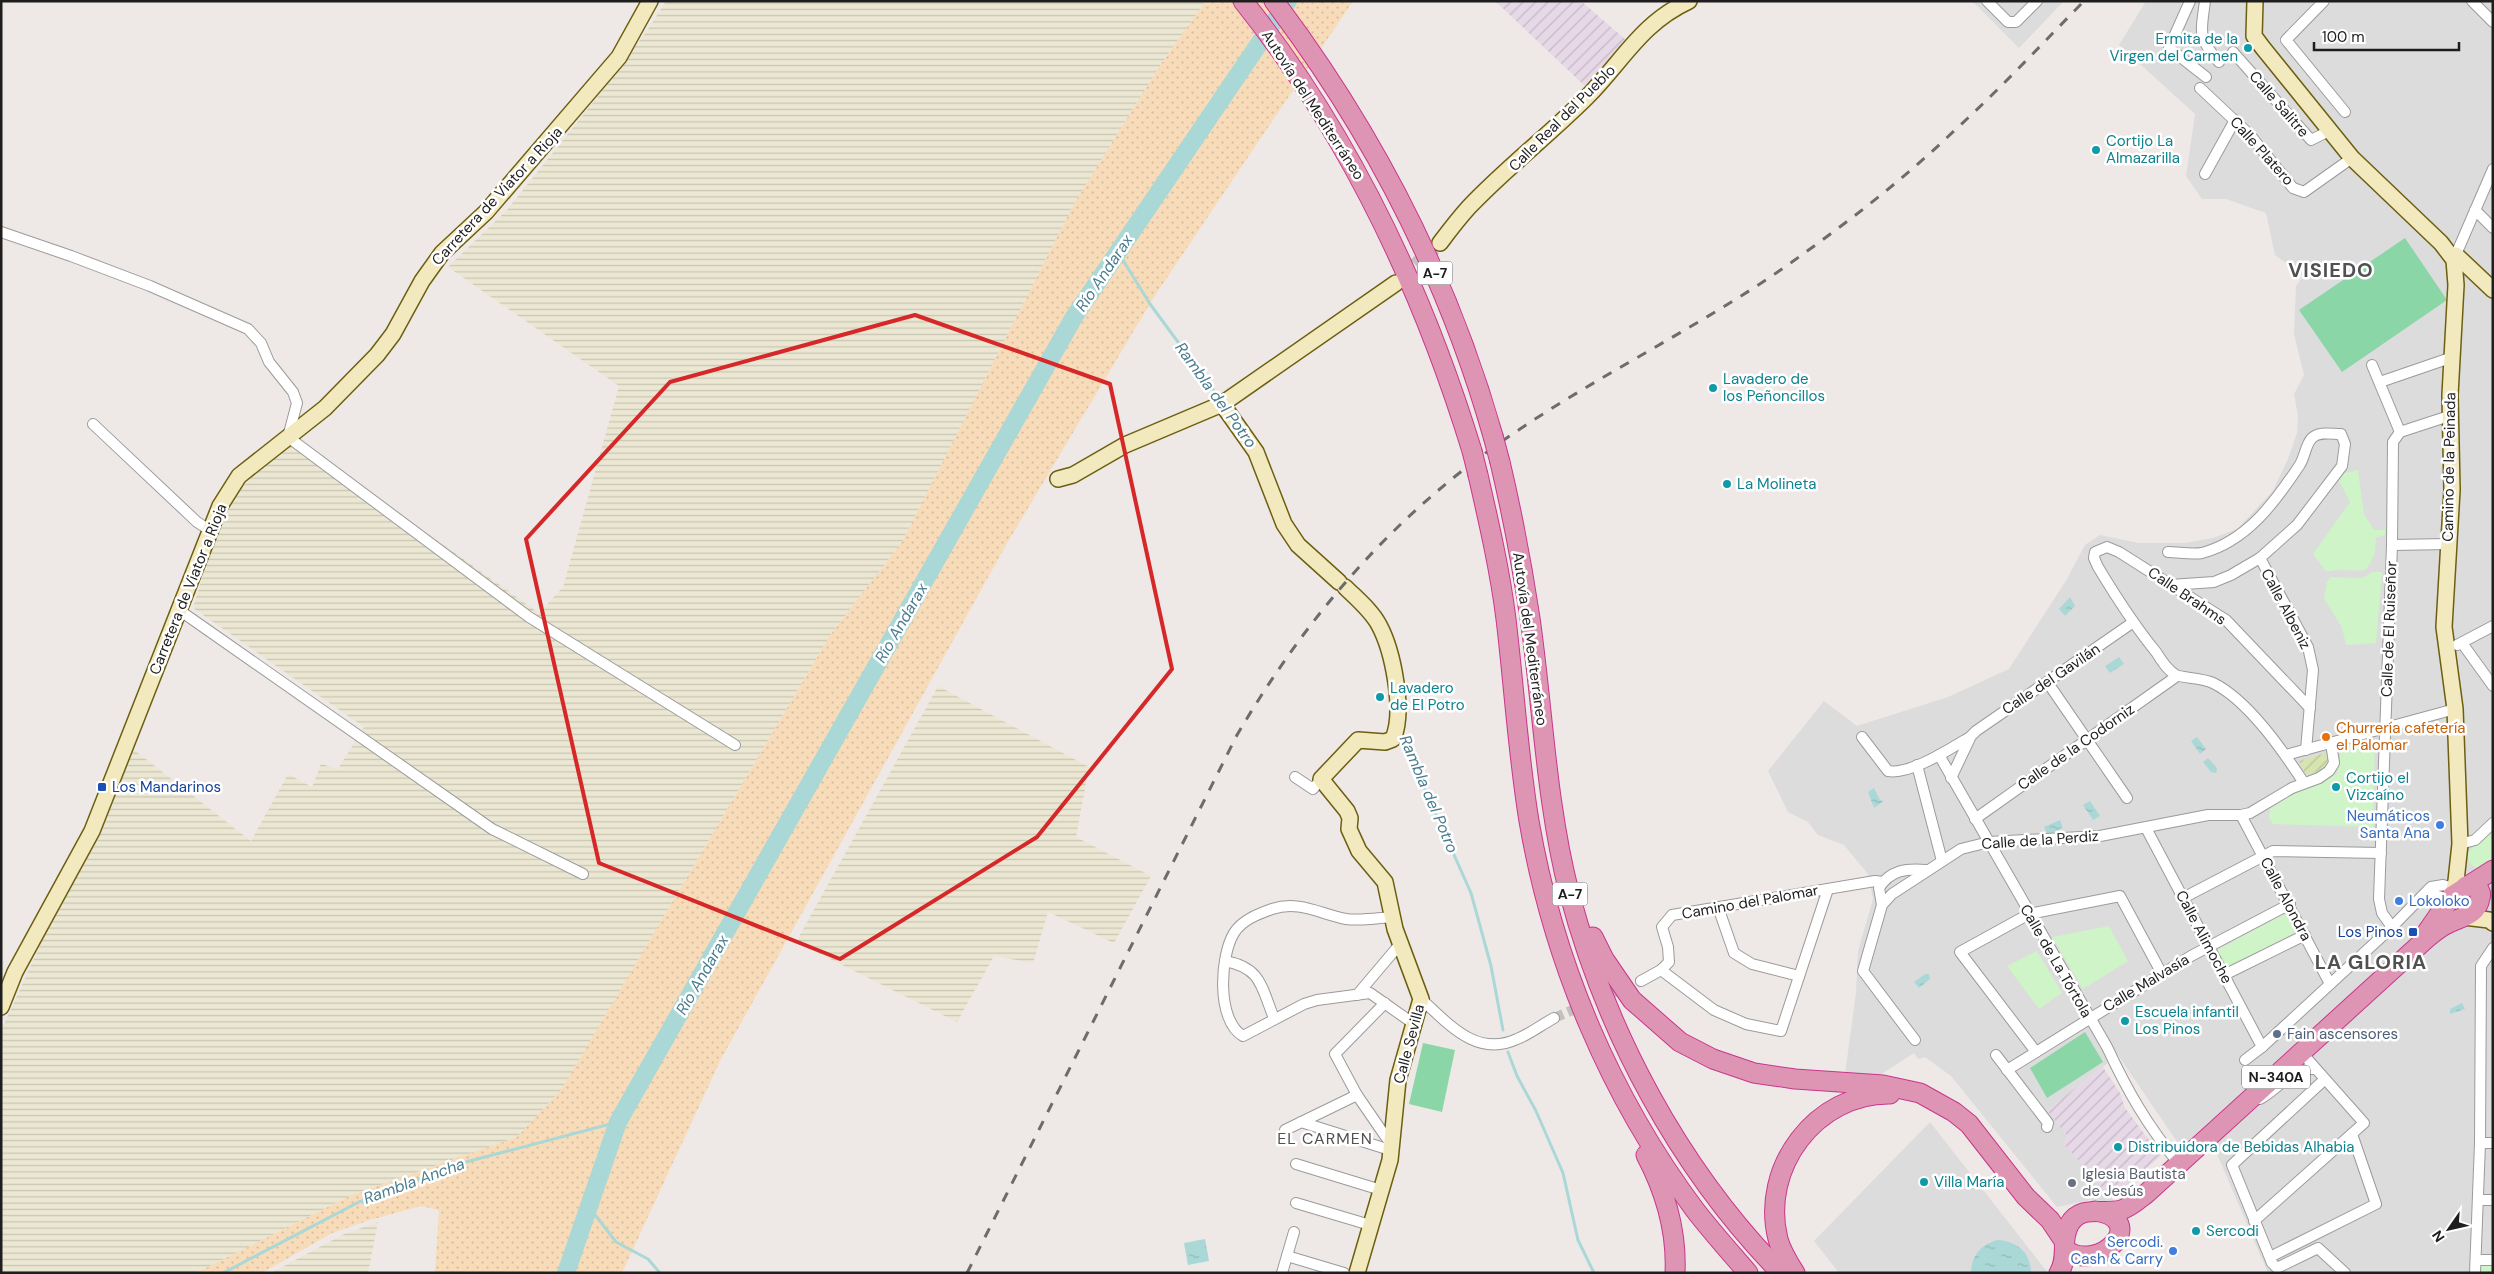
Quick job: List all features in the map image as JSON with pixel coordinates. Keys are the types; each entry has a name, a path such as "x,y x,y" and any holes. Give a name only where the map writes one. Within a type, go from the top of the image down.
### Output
{"highway":[{"name":"Autovía del Mediterráneo","path":"1243,1 1284,56 1340,142 1389,234 1413,287 1446,370 1472,451 1494,546 1506,618 1524,783 1540,872 1560,944 1582,1011 1621,1094 1696,1211 1748,1273"},
{"name":"Autovía del Mediterráneo","path":"1274,1 1318,62 1356,120 1395,189 1437,277 1474,371 1500,462 1530,619 1551,798 1570,892 1601,988 1646,1085 1693,1164 1726,1208 1782,1273"},
{"name":"N-340A","path":"2085,1212 2127,1208 2147,1193 2404,959 2469,897 2493,870"},
{"path":"1570,892 1584,913 1604,959 1632,1000 1680,1042 1713,1059 1754,1073 1795,1079 1883,1085 1920,1093 1938,1102 1969,1124 2026,1197 2050,1220 2076,1262 2090,1267"},
{"path":"1621,1094 1629,1123 1655,1173 1668,1208 1674,1242 1675,1273"},
{"path":"1795,1273 1778,1239 1774,1214 1777,1185 1788,1155 1801,1137 1819,1119 1837,1106 1856,1099 1881,1094 1905,1095 1938,1102"},
{"path":"2020,1188 2043,1207 2059,1214 2102,1212 2110,1217 2118,1229 2120,1239"},
{"name":"N-340A","path":"2070,1273 2103,1265 2114,1257 2120,1247 2120,1239 2126,1220 2147,1193"},
{"path":"2060,1273 2066,1259 2065,1246 2068,1226 2085,1212"}],"street":[{"name":"Carretera de Viator a Rioja","path":"1,1007 15,972 37,929 92,831 220,506 239,476 344,392 377,355 392,334 422,281 442,253 486,212 562,126 619,57 650,1"},
{"name":"Calle Real del Pueblo","path":"1440,242 1469,207 1589,95 1627,53 1638,36 1666,13 1689,1"},
{"path":"1987,1 2008,22 2016,22 2037,1"},
{"path":"2190,1 2169,48 2206,77"},
{"path":"2204,1 2201,34 2204,45 2219,62"},
{"path":"2255,1 2254,36 2329,131 2352,158 2455,257 2493,290"},
{"path":"2324,1 2286,40 2345,112"},
{"path":"2472,1 2493,22"},
{"name":"Calle Salitre","path":"2233,52 2311,140 2329,131"},
{"name":"Calle Platero","path":"2200,88 2250,134 2293,188 2304,192 2352,158"},
{"path":"2205,174 2235,120"},
{"path":"2455,257 2493,169"},
{"path":"2475,210 2493,228"},
{"path":"1,232 150,286 248,329 261,343 269,362 293,392 297,403 288,437 529,617 734,745"},
{"name":"Camino de la Peinada","path":"2455,257 2456,285 2450,358 2452,490 2444,628 2455,709 2460,848 2469,897"},
{"path":"1058,479 1073,475 1125,445 1222,404 1396,284"},
{"path":"2380,382 2450,358"},
{"path":"2372,365 2400,432 2452,415"},
{"path":"1222,404 1256,452 1284,524 1298,545 1342,585 1379,625 1396,678 1398,727 1393,739 1385,742 1358,740 1332,766 1313,789 1295,777"},
{"path":"93,424 197,522 211,531"},
{"name":"Calle de El Ruiseñor","path":"2392,927 2382,913 2379,899 2392,545 2393,442 2400,432"},
{"path":"2168,552 2200,553 2220,546 2248,529 2279,497 2302,462 2310,439 2319,433 2341,434 2345,444 2342,466 2297,525 2260,558 2231,575 2214,582 2170,585"},
{"path":"2392,545 2449,544"},
{"name":"Calle Brahms","path":"2132,623 2098,567 2094,558 2095,552 2107,547 2119,552 2226,620 2310,708"},
{"name":"Calle Albeniz","path":"2260,558 2308,647 2313,670 2306,750"},
{"path":"179,610 492,829 583,874"},
{"path":"2132,623 2168,668 2177,676 2188,676 2211,682 2231,693 2286,755 2304,783"},
{"name":"Calle del Gavilán","path":"1862,737 1888,771 1895,772 1917,765 1939,755 1971,736 2132,623"},
{"path":"2447,649 2493,626"},
{"path":"2462,643 2493,686"},
{"name":"Calle de la Codorniz","path":"1974,819 2177,676"},
{"path":"2048,683 2127,798"},
{"path":"2286,755 2455,709"},
{"name":"Calle del Gavilán","path":"1950,778 1971,736"},
{"name":"Calle de la Perdiz","path":"1882,905 1892,894 1926,870 1961,849 1989,842 2071,839 2146,828 2208,814 2241,815 2250,813 2292,788 2329,771 2334,763 2331,743"},
{"name":"Calle de La Tórtola","path":"1939,755 1950,778 2107,1047 2128,1092 2140,1112 2180,1164"},
{"path":"1917,765 1942,861"},
{"name":"Calle Sevilla","path":"1321,779 1347,811 1350,818 1349,830 1359,852 1385,882 1400,944 1415,979 1421,999 1398,1080 1390,1147 1381,1190 1357,1273"},
{"name":"Calle Alondra","path":"2241,815 2290,904 2330,984"},
{"path":"2460,848 2475,840 2493,823"},
{"name":"Calle Alimoche","path":"2146,828 2262,1047"},
{"path":"2183,898 2273,851 2381,852"},
{"name":"Camino del Palomar","path":"1661,970 1668,962 1668,947 1662,926 1672,915 1875,881 1883,882 1907,868 1926,870"},
{"path":"1883,882 1879,888 1882,905 1863,971 1915,1040"},
{"path":"2245,1060 2262,1047 2392,927 2431,887 2443,885 2469,897 2493,923"},
{"path":"1641,981 1661,970 1714,1010 1746,1024 1781,1031 1828,889"},
{"path":"2423,896 2432,894 2469,897"},
{"path":"2036,1052 1960,952 2029,914 2120,896 2162,974"},
{"name":"Calle Malvasía","path":"2007,1070 2209,946 2290,904"},
{"path":"1392,917 1348,919 1288,905 1251,918 1242,924 1228,944 1222,978 1231,1024 1235,1031 1242,1036 1274,1018 1317,1000 1370,993 1414,1024"},
{"path":"1718,907 1734,954 1752,964 1799,976"},
{"path":"2224,975 2305,935"},
{"path":"1357,995 1400,944"},
{"path":"2475,1273 2480,1143 2481,966 2493,948"},
{"path":"1225,961 1243,965 1259,980 1274,1018"},
{"path":"1421,999 1459,1035 1486,1043 1502,1044 1515,1040 1554,1018"},
{"path":"1385,1003 1335,1054 1357,1095 1390,1147"},
{"path":"2481,1035 2493,1035"},
{"path":"2481,1050 2493,1050"},
{"path":"2254,1221 2364,1123 2302,1053"},
{"path":"1996,1055 2048,1123 2048,1127"},
{"path":"2241,1109 2274,1091 2300,1070 2314,1068"},
{"path":"2324,1080 2232,1165 2254,1221 2277,1268 2318,1248 2345,1273"},
{"path":"1286,1130 1357,1095"},
{"path":"1301,1122 1390,1147"},
{"path":"2270,1257 2376,1204 2352,1134"},
{"path":"2480,1143 2493,1143"},
{"path":"1296,1164 1381,1190"},
{"path":"2478,1200 2493,1200"},
{"path":"1296,1203 1370,1225"},
{"path":"1282,1273 1294,1232"},
{"path":"1287,1256 1344,1273"},
{"path":"2476,1260 2493,1260"}],"highlighted area":[{"path":"915,315 1110,384 1172,669 1037,837 840,959 599,863 526,539 670,382"}],"shaded area":[{"path":"666,1 1206,1 1161,64 1075,202 902,542 831,634 561,1090 517,1137 352,1195 196,1273 1,1273 1,1031 51,921 100,836 133,749 251,841 288,774 312,787 321,764 338,769 364,727 193,608 223,510 258,470 296,440 539,613 563,587 619,386 448,267 507,210 599,95 649,28"},
{"path":"1495,1 1581,1 1626,40 1587,88"},
{"path":"1972,1 2064,1 2019,48"},
{"path":"2146,1 2493,1 2493,1273 2268,1273 2208,1133 2184,1152 2118,1055 2048,1110 2068,1137 2063,1143 2117,1204 2090,1200 2057,1207 1951,1076 1925,1057 1918,1059 1914,1053 1877,1077 1845,1074 1856,993 1858,951 1873,899 1868,874 1844,845 1818,835 1808,822 1788,812 1768,771 1824,701 1857,726 1948,697 2009,669 2067,579 2085,545 2100,535 2139,543 2185,543 2213,538 2237,529 2272,492 2288,459 2297,433 2298,416 2294,394 2304,375 2294,334 2296,286 2303,276 2275,255 2266,213 2226,199 2202,199 2186,176 2195,114 2119,45"},
{"path":"938,686 1089,767 1076,837 1151,876 1114,943 1048,912 1033,963 994,956 957,1022 796,942"},
{"path":"2103,1067 2120,1093 2125,1108 2161,1156 2111,1198 2063,1143 2068,1137 2047,1110"},
{"name":"Villa María","path":"1930,1122 2048,1273 1839,1273 1814,1241"},
{"path":"378,1222 368,1273 271,1273 342,1235"}],"sand":[{"path":"1206,1 1353,1 1154,297 1006,545 720,1061 622,1273 435,1273 439,1210 421,1206 332,1233 262,1273 196,1273 352,1195 517,1137 561,1090 831,634 902,542 1075,202 1161,64"}],"green space":[{"path":"2405,238 2447,300 2342,372 2299,310"},
{"path":"2358,470 2364,514 2374,530 2385,530 2385,535 2376,538 2375,553 2367,569 2326,572 2313,554 2350,502 2339,481 2344,473"},
{"path":"2373,572 2382,572 2376,643 2346,645 2342,628 2324,598 2327,582 2331,577 2362,578"},
{"path":"2375,740 2373,827 2273,824 2269,818 2270,809 2303,788 2324,782 2337,773 2342,747"},
{"path":"2325,753 2328,759 2325,768 2309,775 2305,773 2299,761"},
{"path":"2493,828 2493,864 2479,871 2469,862 2467,853"},
{"path":"2285,914 2295,932 2225,969 2215,951"},
{"path":"2109,926 2128,961 2083,989 2052,937"},
{"path":"2037,951 2062,993 2039,1009 2007,966"},
{"path":"2085,1032 2103,1062 2047,1098 2030,1068"},
{"path":"1423,1043 1455,1050 1442,1112 1409,1104"},
{"path":"2481,1264 2493,1264 2493,1273 2480,1273"}],"water":[{"path":"2070,597 2075,606 2065,616 2059,609"},
{"path":"2119,657 2124,664 2110,673 2105,666"},
{"path":"2197,737 2206,749 2200,754 2191,741"},
{"path":"2208,758 2217,768 2216,773 2211,772 2203,762"},
{"path":"1874,788 1880,800 1884,801 1874,808 1868,792"},
{"path":"2090,801 2100,816 2093,820 2083,805"},
{"path":"2060,820 2063,828 2048,835 2044,827"},
{"path":"1925,974 1929,974 1930,979 1919,988 1914,982"},
{"path":"2462,1003 2465,1009 2450,1014 2450,1009"},
{"path":"1205,1239 1209,1261 1188,1265 1184,1243"},
{"path":"1998,1240 2011,1243 2022,1249 2029,1260 2031,1273 1971,1273 1973,1261 1978,1252 1987,1244"}],"waterway":[{"name":"Río Andarax","path":"566,1273 618,1122 1074,317 1288,1"},
{"name":"Rambla del Potro","path":"1118,252 1150,304 1220,399"},
{"name":"Rambla del Potro","path":"1402,732 1402,738 1471,893 1491,966 1503,1030"},
{"name":"Rambla del Potro","path":"1508,1052 1517,1076 1536,1111 1563,1173 1578,1240 1594,1273"},
{"name":"Rambla Ancha","path":"223,1273 359,1202 466,1162 618,1122"},
{"path":"589,1207 616,1242 648,1259 660,1273"}],"tunnel":[{"path":"1399,281 1434,248"},
{"path":"1554,1018 1641,981"}],"railway":[{"path":"967,1273 1237,735 1295,646 1360,566 1435,493 1476,460 1552,408 1750,290 1805,253 1872,203 1935,149 1972,114 2084,1"}],"place":[{"name":"Ermita de la Virgen del Carmen","path":"2248,48"},
{"name":"Cortijo La Almazarilla","path":"2096,150"},
{"name":"Lavadero de los Peñoncillos","path":"1713,388"},
{"name":"La Molineta","path":"1727,484"},
{"name":"Lavadero de El Potro","path":"1380,697"},
{"name":"Churrería cafetería el Palomar","path":"2326,737"},
{"name":"Los Mandarinos","path":"102,787"},
{"name":"Cortijo el Vizcaíno","path":"2336,787"},
{"name":"Neumáticos Santa Ana","path":"2440,825"},
{"name":"Lokoloko","path":"2399,901"},
{"name":"Los Pinos","path":"2413,932"},
{"name":"Escuela infantil Los Pinos","path":"2125,1021"},
{"name":"Fain ascensores","path":"2277,1034"},
{"name":"Distribuidora de Bebidas Alhabia","path":"2118,1147"},
{"name":"Villa María","path":"1924,1182"},
{"name":"Iglesia Bautista de Jesús","path":"2072,1183"},
{"name":"Sercodi","path":"2196,1231"},
{"name":"Sercodi. Cash & Carry","path":"2173,1251"}],"district":[{"name":"VISIEDO","path":"2331,270"},
{"name":"LA GLORIA","path":"2371,962"},
{"name":"EL CARMEN","path":"1325,1138"}]}
